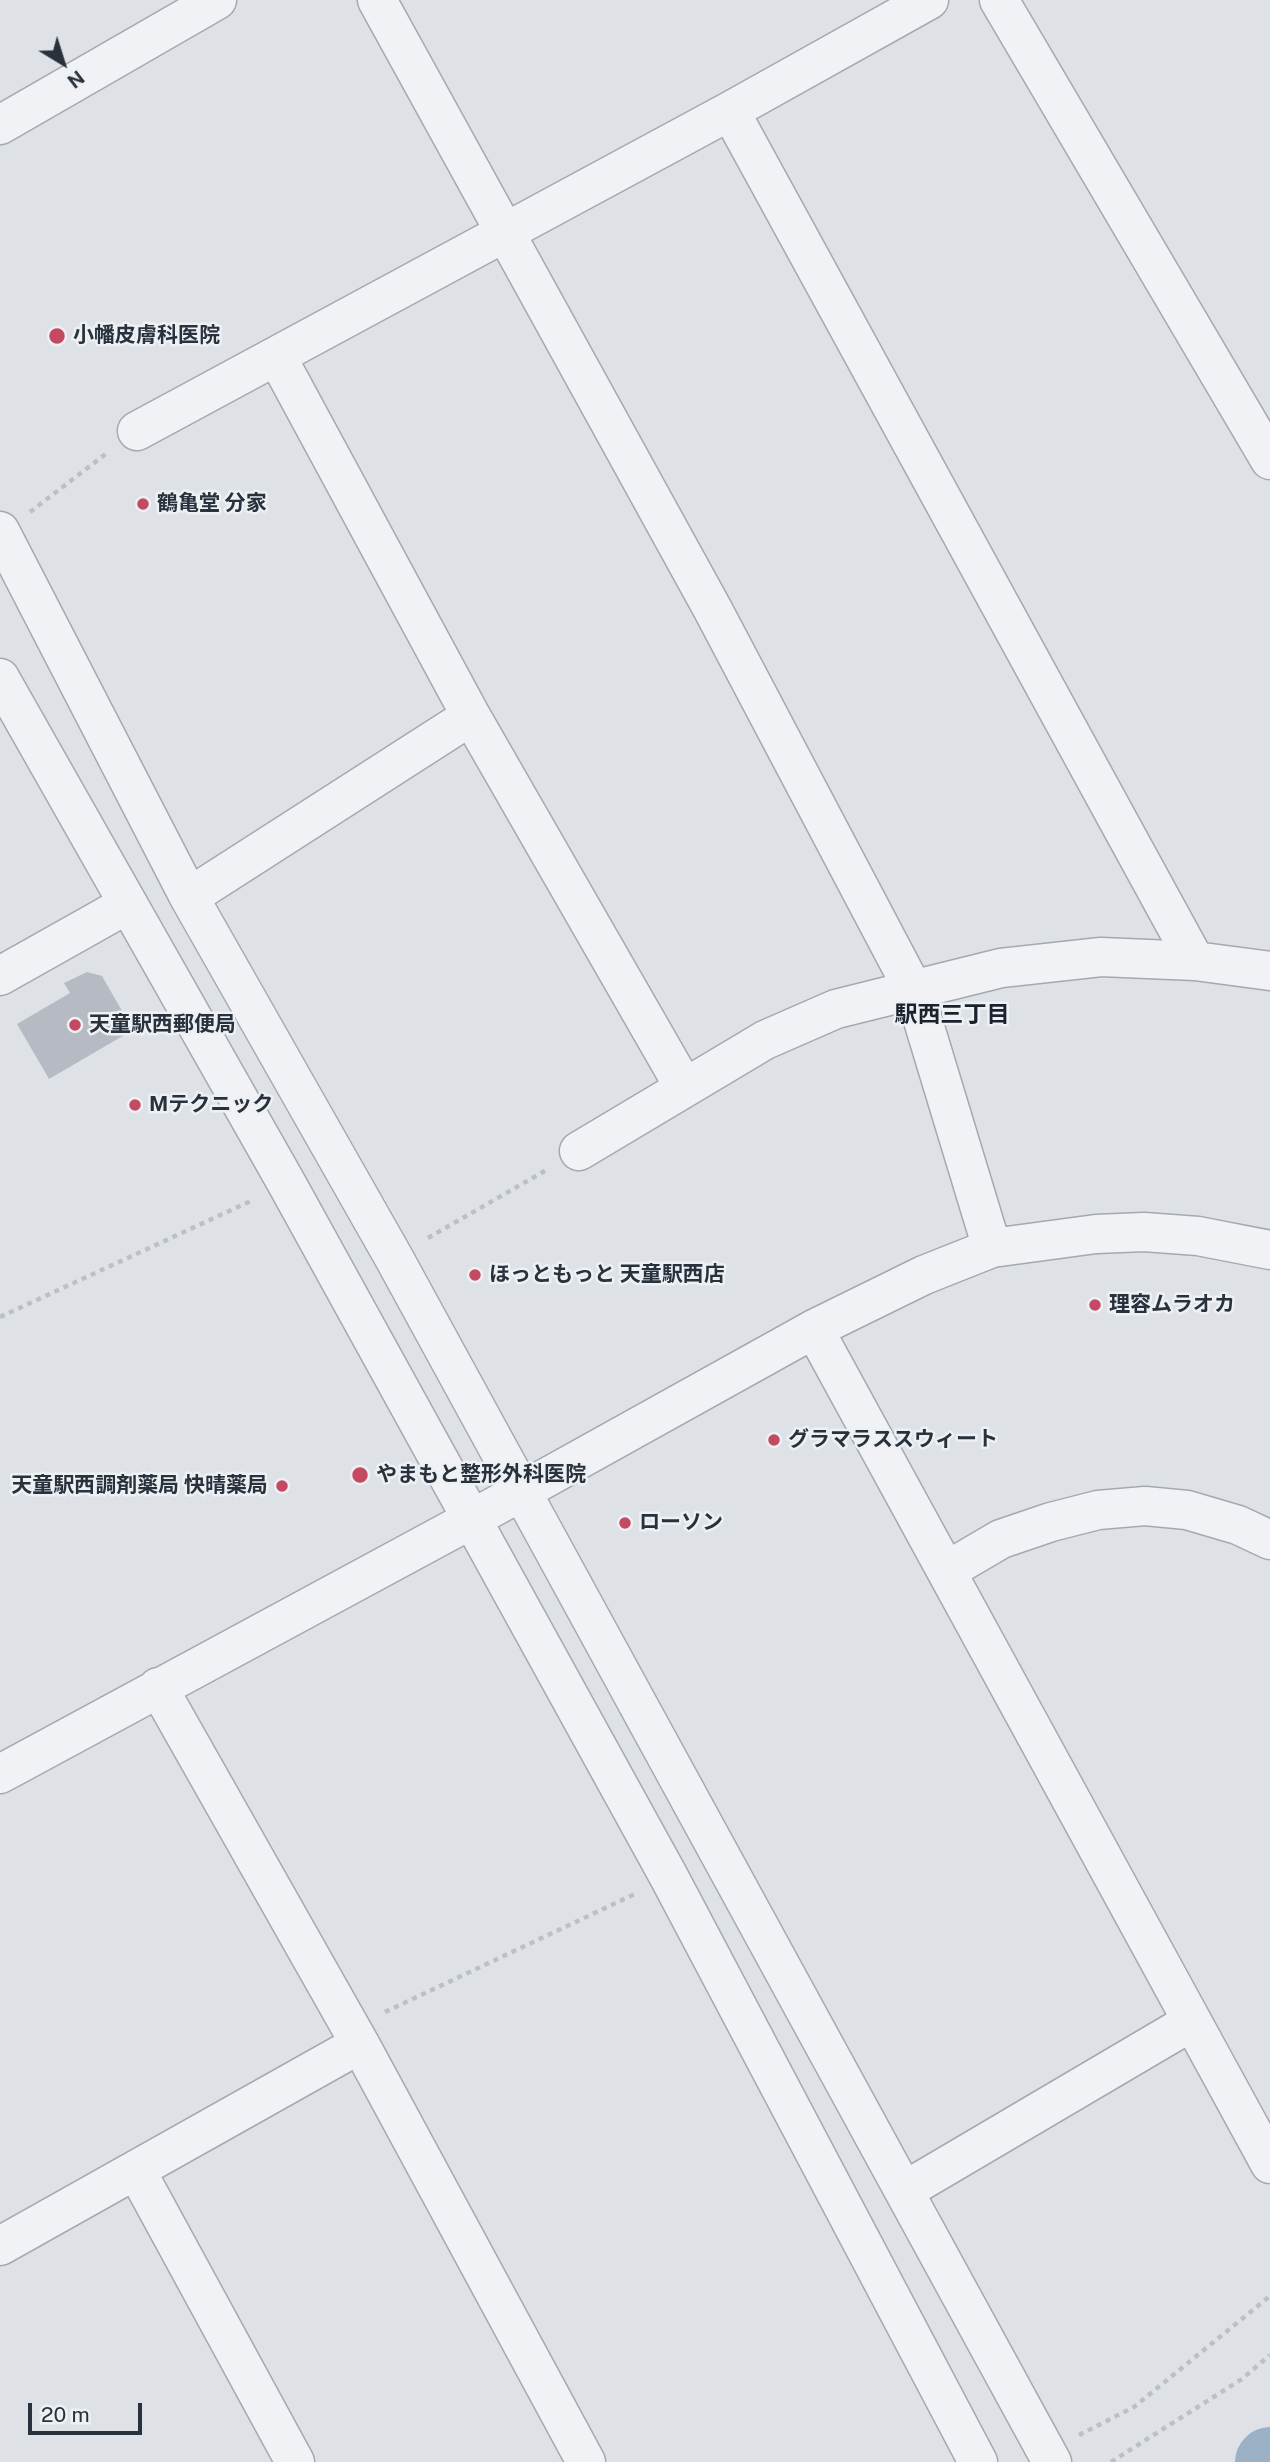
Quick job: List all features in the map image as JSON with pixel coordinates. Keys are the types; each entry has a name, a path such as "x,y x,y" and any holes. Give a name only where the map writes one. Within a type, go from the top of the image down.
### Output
{"street":[{"path":"0,125 216,0"},
{"path":"377,0 712,608 914,991 992,1248"},
{"path":"137,430 506,233 929,0"},
{"path":"999,0 1270,460"},
{"path":"730,111 1195,961"},
{"path":"277,357 471,716 684,1087"},
{"path":"1,532 189,897 394,1258 1049,2457"},
{"path":"0,678 287,1185 669,1877 978,2462"},
{"path":"189,897 471,716"},
{"path":"0,976 128,904"},
{"path":"579,1151 765,1040 836,1009 1001,968 1101,957 1195,961 1270,971"},
{"path":"0,1774 158,1686 472,1519 814,1329 924,1275 992,1248 1060,1237 1144,1233 1198,1236 1270,1250"},
{"path":"814,1329 1270,2164"},
{"path":"948,1570 1001,1539 1051,1521 1098,1510 1145,1507 1187,1510 1238,1525 1270,1540"},
{"path":"158,1686 356,2036 586,2462"},
{"path":"904,2191 1191,2022"},
{"path":"0,2246 136,2170 356,2036"},
{"path":"136,2170 295,2462"}],"path":[{"path":"1,532 137,430"},
{"path":"394,1258 579,1151"},
{"path":"0,1317 287,1185"},
{"path":"356,2036 669,1877"},
{"path":"1049,2457 1134,2407 1270,2296"},
{"path":"1111,2462 1242,2379 1270,2355"}],"building":[{"path":"87,972 102,976 133,1030 49,1079 17,1024 70,993 64,983"}],"place":[{"name":"小幡皮膚科医院","path":"57,336"},
{"name":"鶴亀堂 分家","path":"143,504"},
{"name":"天童駅西郵便局","path":"75,1025"},
{"name":"Mテクニック","path":"135,1105"},
{"name":"ほっともっと 天童駅西店","path":"475,1275"},
{"name":"理容ムラオカ","path":"1095,1305"},
{"name":"グラマラススウィート","path":"774,1440"},
{"name":"やまもと整形外科医院","path":"360,1475"},
{"name":"天童駅西調剤薬局 快晴薬局","path":"282,1486"},
{"name":"ローソン","path":"625,1523"}],"district":[{"name":"駅西三丁目","path":"952,1015"}]}
